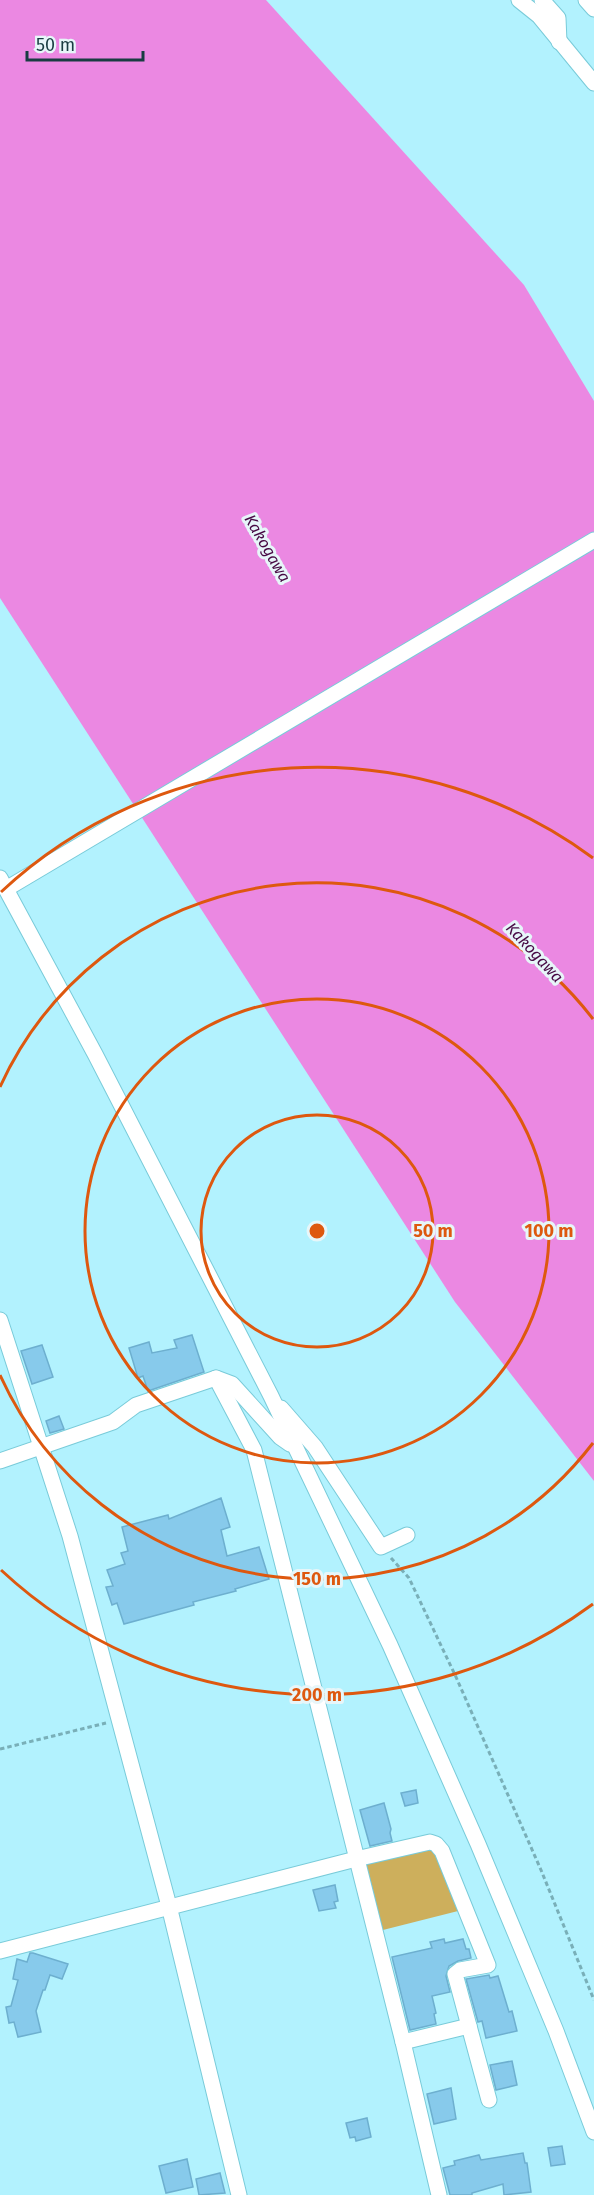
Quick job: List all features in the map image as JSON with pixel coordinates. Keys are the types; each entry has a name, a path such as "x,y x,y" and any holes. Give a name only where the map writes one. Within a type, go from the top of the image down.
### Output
{"street":[{"path":"519,0 539,16 594,83"},
{"path":"542,0 558,18 559,42"},
{"path":"586,0 594,9"},
{"path":"594,540 3,884 95,1054 271,1396 385,1635 458,1796 556,2031 594,2132"},
{"path":"0,1320 70,1536 169,1906 239,2195"},
{"path":"0,1461 113,1422 136,1405 216,1378 232,1384 280,1437 295,1448"},
{"path":"216,1378 254,1450 439,2195"},
{"path":"271,1396 315,1447 381,1547 407,1535"},
{"path":"0,1951 169,1906 430,1842 436,1844 442,1851 488,1965 460,1970 455,1974 489,2100"},
{"path":"403,2043 469,2026"}],"path":[{"path":"381,1547 409,1578 456,1677 541,1869 594,2000"},
{"path":"0,1749 119,1720"}],"shaded area":[{"path":"430,1847 435,1851 462,1910 379,1931 365,1862"}],"water":[{"name":"Kakogawa","path":"0,0 266,0 524,285 594,401 594,1481 455,1302 0,598"}],"building":[{"path":"192,1335 204,1372 148,1391 143,1376 138,1378 129,1348 149,1342 152,1353 177,1348 174,1340"},
{"path":"42,1345 53,1377 32,1384 21,1351"},
{"path":"59,1416 64,1429 50,1433 46,1421"},
{"path":"221,1498 230,1527 221,1530 227,1556 259,1547 269,1579 235,1589 236,1591 193,1602 194,1605 124,1624 117,1603 112,1605 106,1587 113,1586 107,1570 125,1564 121,1553 128,1551 122,1527 168,1515 169,1519"},
{"path":"416,1790 418,1803 405,1806 401,1793"},
{"path":"384,1803 392,1841 370,1846 360,1810"},
{"path":"335,1885 338,1901 334,1902 336,1908 319,1911 313,1890"},
{"path":"444,1939 445,1943 463,1939 471,1958 449,1966 446,1976 450,1992 432,1996 436,2024 410,2030 392,1957 432,1948 430,1942"},
{"path":"30,1953 68,1964 62,1979 50,1975 45,1990 43,1990 36,2011 41,2032 18,2037 14,2022 9,2023 6,2007 11,2006 18,1980 13,1979 17,1959 27,1962"},
{"path":"489,1975 490,1978 498,1976 509,2012 512,2011 517,2031 486,2038 482,2021 478,2022 466,1979"},
{"path":"512,2061 517,2085 496,2090 490,2065"},
{"path":"451,2088 456,2119 434,2124 427,2094"},
{"path":"367,2118 371,2137 356,2141 355,2137 350,2138 346,2123"},
{"path":"562,2146 565,2164 551,2166 548,2148"},
{"path":"523,2153 525,2163 527,2163 531,2192 504,2195 503,2184 472,2193 472,2195 450,2195 443,2168 455,2165 454,2161 479,2155 481,2160"},
{"path":"187,2159 193,2187 166,2193 159,2166"},
{"path":"220,2173 225,2193 199,2195 196,2179"}]}
